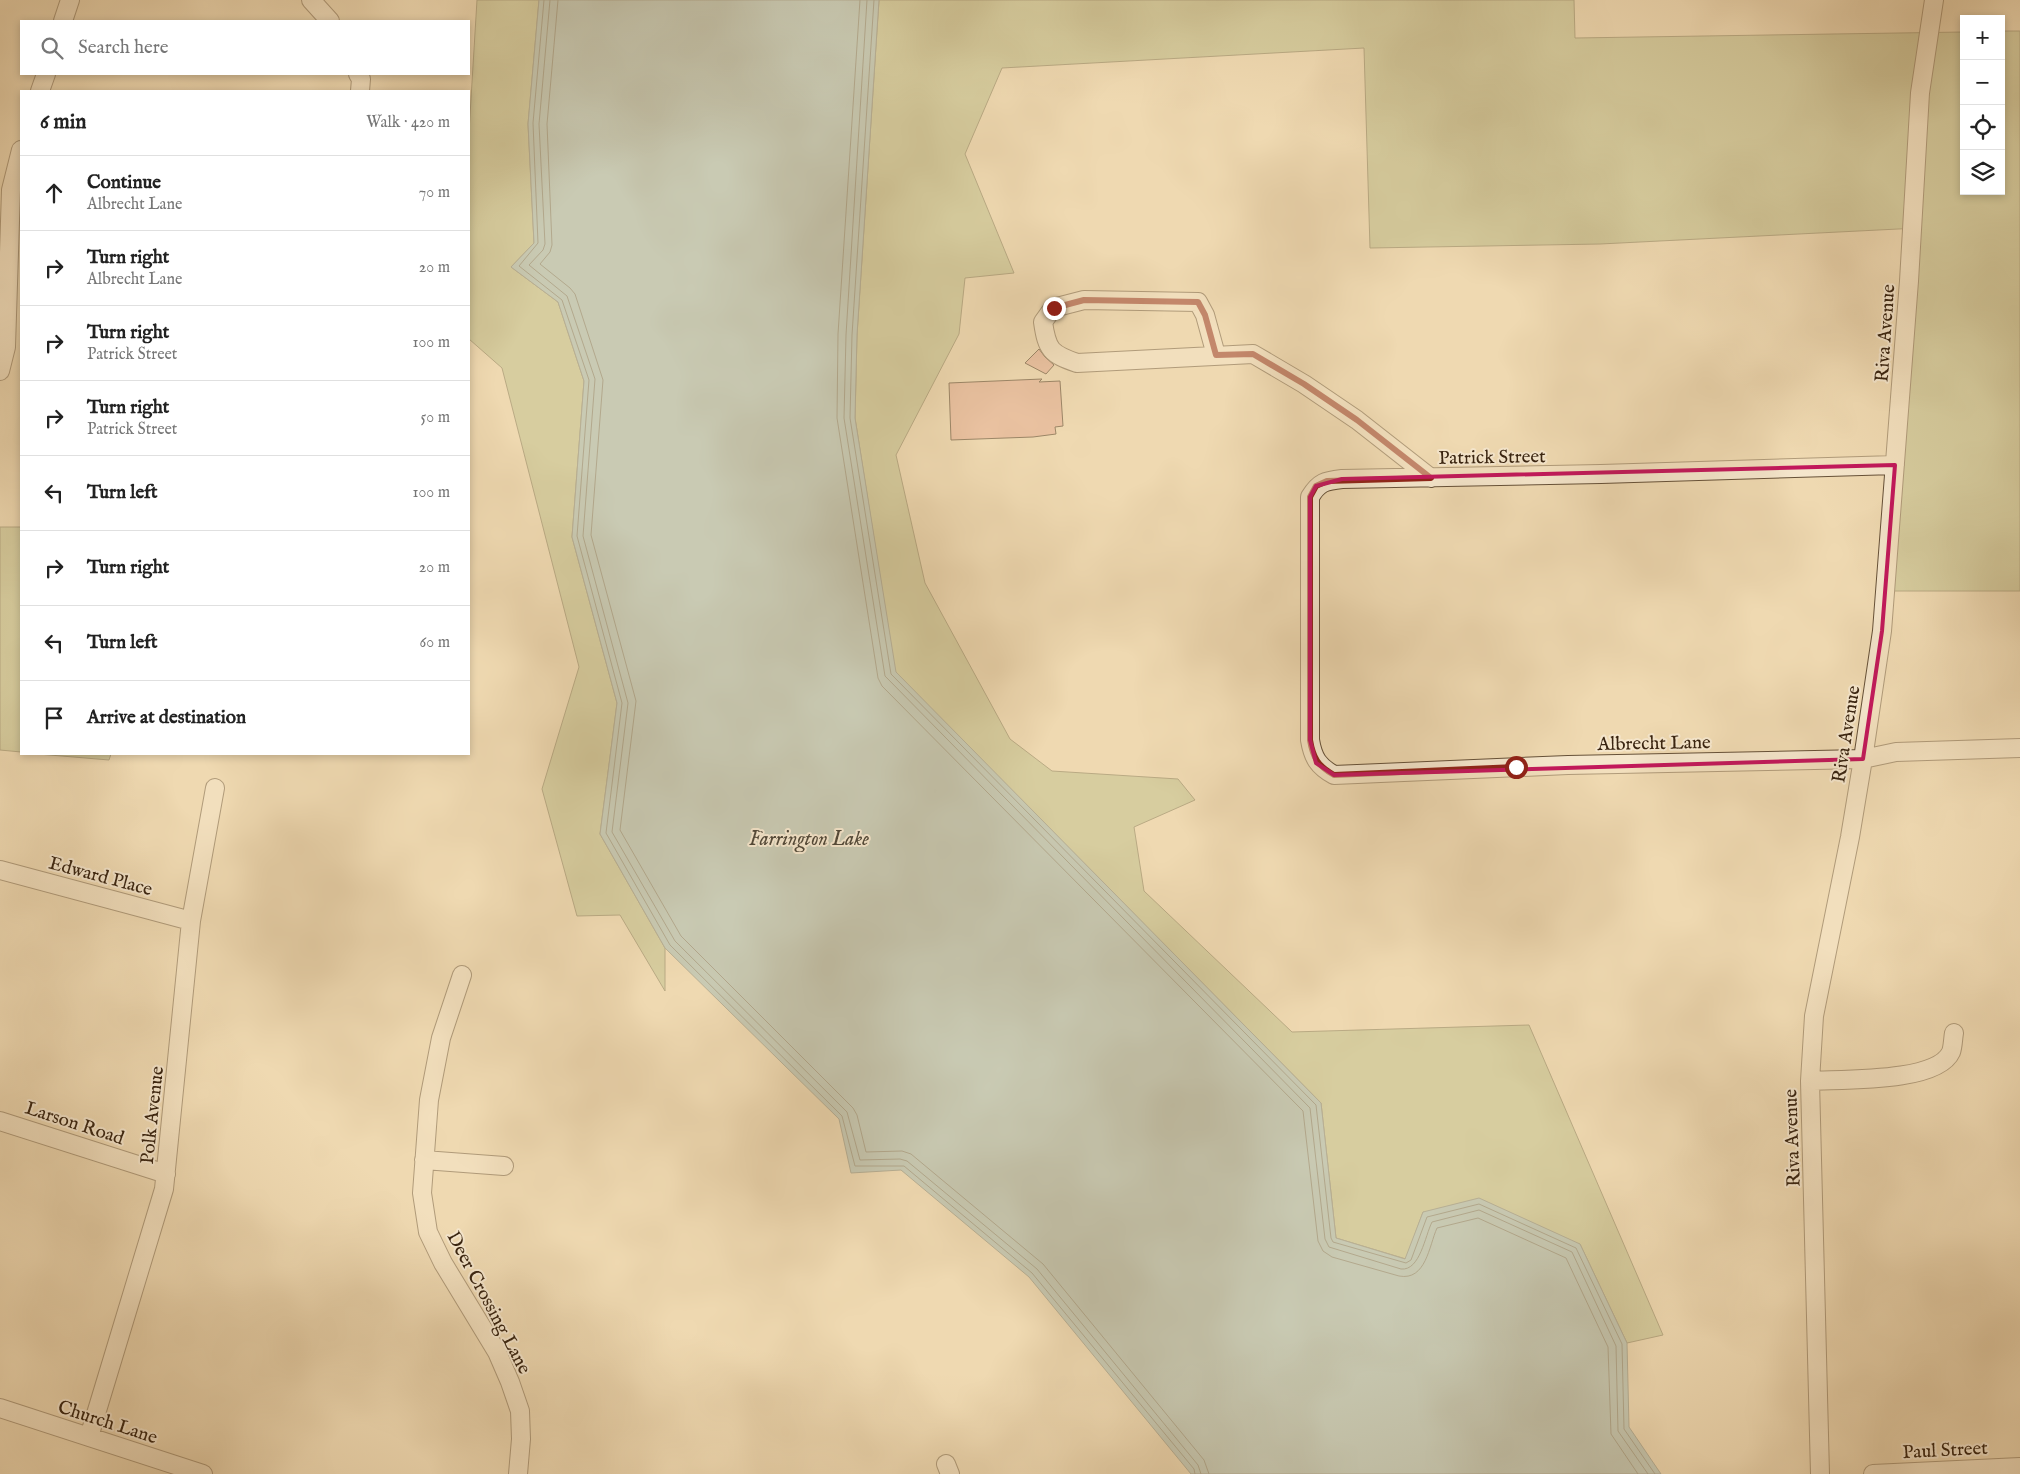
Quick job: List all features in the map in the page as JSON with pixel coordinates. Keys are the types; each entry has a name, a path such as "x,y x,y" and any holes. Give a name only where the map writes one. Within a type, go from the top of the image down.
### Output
{"street":[{"path":"63,20 70,0"},
{"path":"311,0 329,20"},
{"name":"Riva Avenue","path":"1820,1474 1810,1081 1814,1016 1863,759 1882,631 1909,281 1920,93 1934,0"},
{"path":"40,90 46,75"},
{"path":"359,75 361,79 360,90"},
{"path":"0,370 6,347 6,188 20,153"},
{"path":"1216,355 1205,315 1198,302 1084,300 1054,308 1043,322 1046,342 1058,356 1077,363 1253,354 1304,384 1357,420 1431,478"},
{"name":"Patrick Street","path":"1310,740 1310,497 1316,486 1327,481 1894,465"},
{"name":"Albrecht Lane","path":"1310,740 1316,763 1334,775 1568,765 1863,759 1896,752 2020,748"},
{"name":"Polk Avenue","path":"90,1437 161,1199 166,1174 191,920 215,788"},
{"name":"Edward Place","path":"0,870 191,920"},
{"name":"Deer Crossing Lane","path":"462,975 441,1038 430,1100 422,1193 428,1232 443,1263 497,1352 520,1411 521,1438 518,1474"},
{"path":"1810,1081 1916,1074 1938,1065 1951,1053 1954,1033"},
{"name":"Larson Road","path":"0,1120 166,1174"},
{"path":"424,1160 504,1166"},
{"name":"Church Lane","path":"0,1408 203,1474"},
{"name":"Paul Street","path":"1873,1474 2020,1467"}],"highlighted area":[{"path":"1895,465 1882,631 1863,759 1334,775 1316,763 1310,740 1310,497 1316,486 1342,479"}],"green space":[{"path":"477,0 539,0 528,124 534,243 511,267 558,302 584,381 572,537 617,703 600,834 665,948 665,991 620,915 577,916 542,789 579,667 502,368 470,340 470,116"},
{"path":"879,0 1574,0 1575,38 1960,32 1960,195 2005,195 2005,31 2020,31 2020,591 1893,591 1918,228 1600,244 1370,248 1364,48 1002,68 965,154 1014,273 965,278 959,334 896,455 925,583 1010,739 1052,771 1178,779 1195,800 1134,827 1144,891 1292,1032 1529,1025 1663,1335 1627,1343 1580,1244 1423,1212 1406,1259 1336,1238 1321,1103 895,672 855,418 857,335"},
{"path":"0,527 20,527 20,752 0,750"},
{"path":"50,755 111,755 109,760"}],"water":[{"name":"Farrington Lake","path":"539,0 879,0 857,335 855,418 896,672 1321,1103 1336,1238 1405,1259 1423,1212 1479,1198 1580,1244 1627,1343 1629,1427 1661,1474 1191,1474 1029,1277 901,1170 851,1173 839,1119 665,948 600,834 617,703 572,537 584,381 558,302 511,267 534,243 528,124"}],"building":[{"path":"1039,349 1054,365 1046,374 1025,363"},
{"path":"1042,379 1039,382 1060,381 1063,426 1055,427 1056,434 1033,437 951,440 949,383"}],"route":[{"path":"1054,308 1084,300 1198,302 1205,315 1216,355 1253,354 1304,384 1357,420 1431,478 1342,479 1327,481 1316,486 1310,497 1310,740 1312,753 1316,763 1334,775 1516,767"}]}
